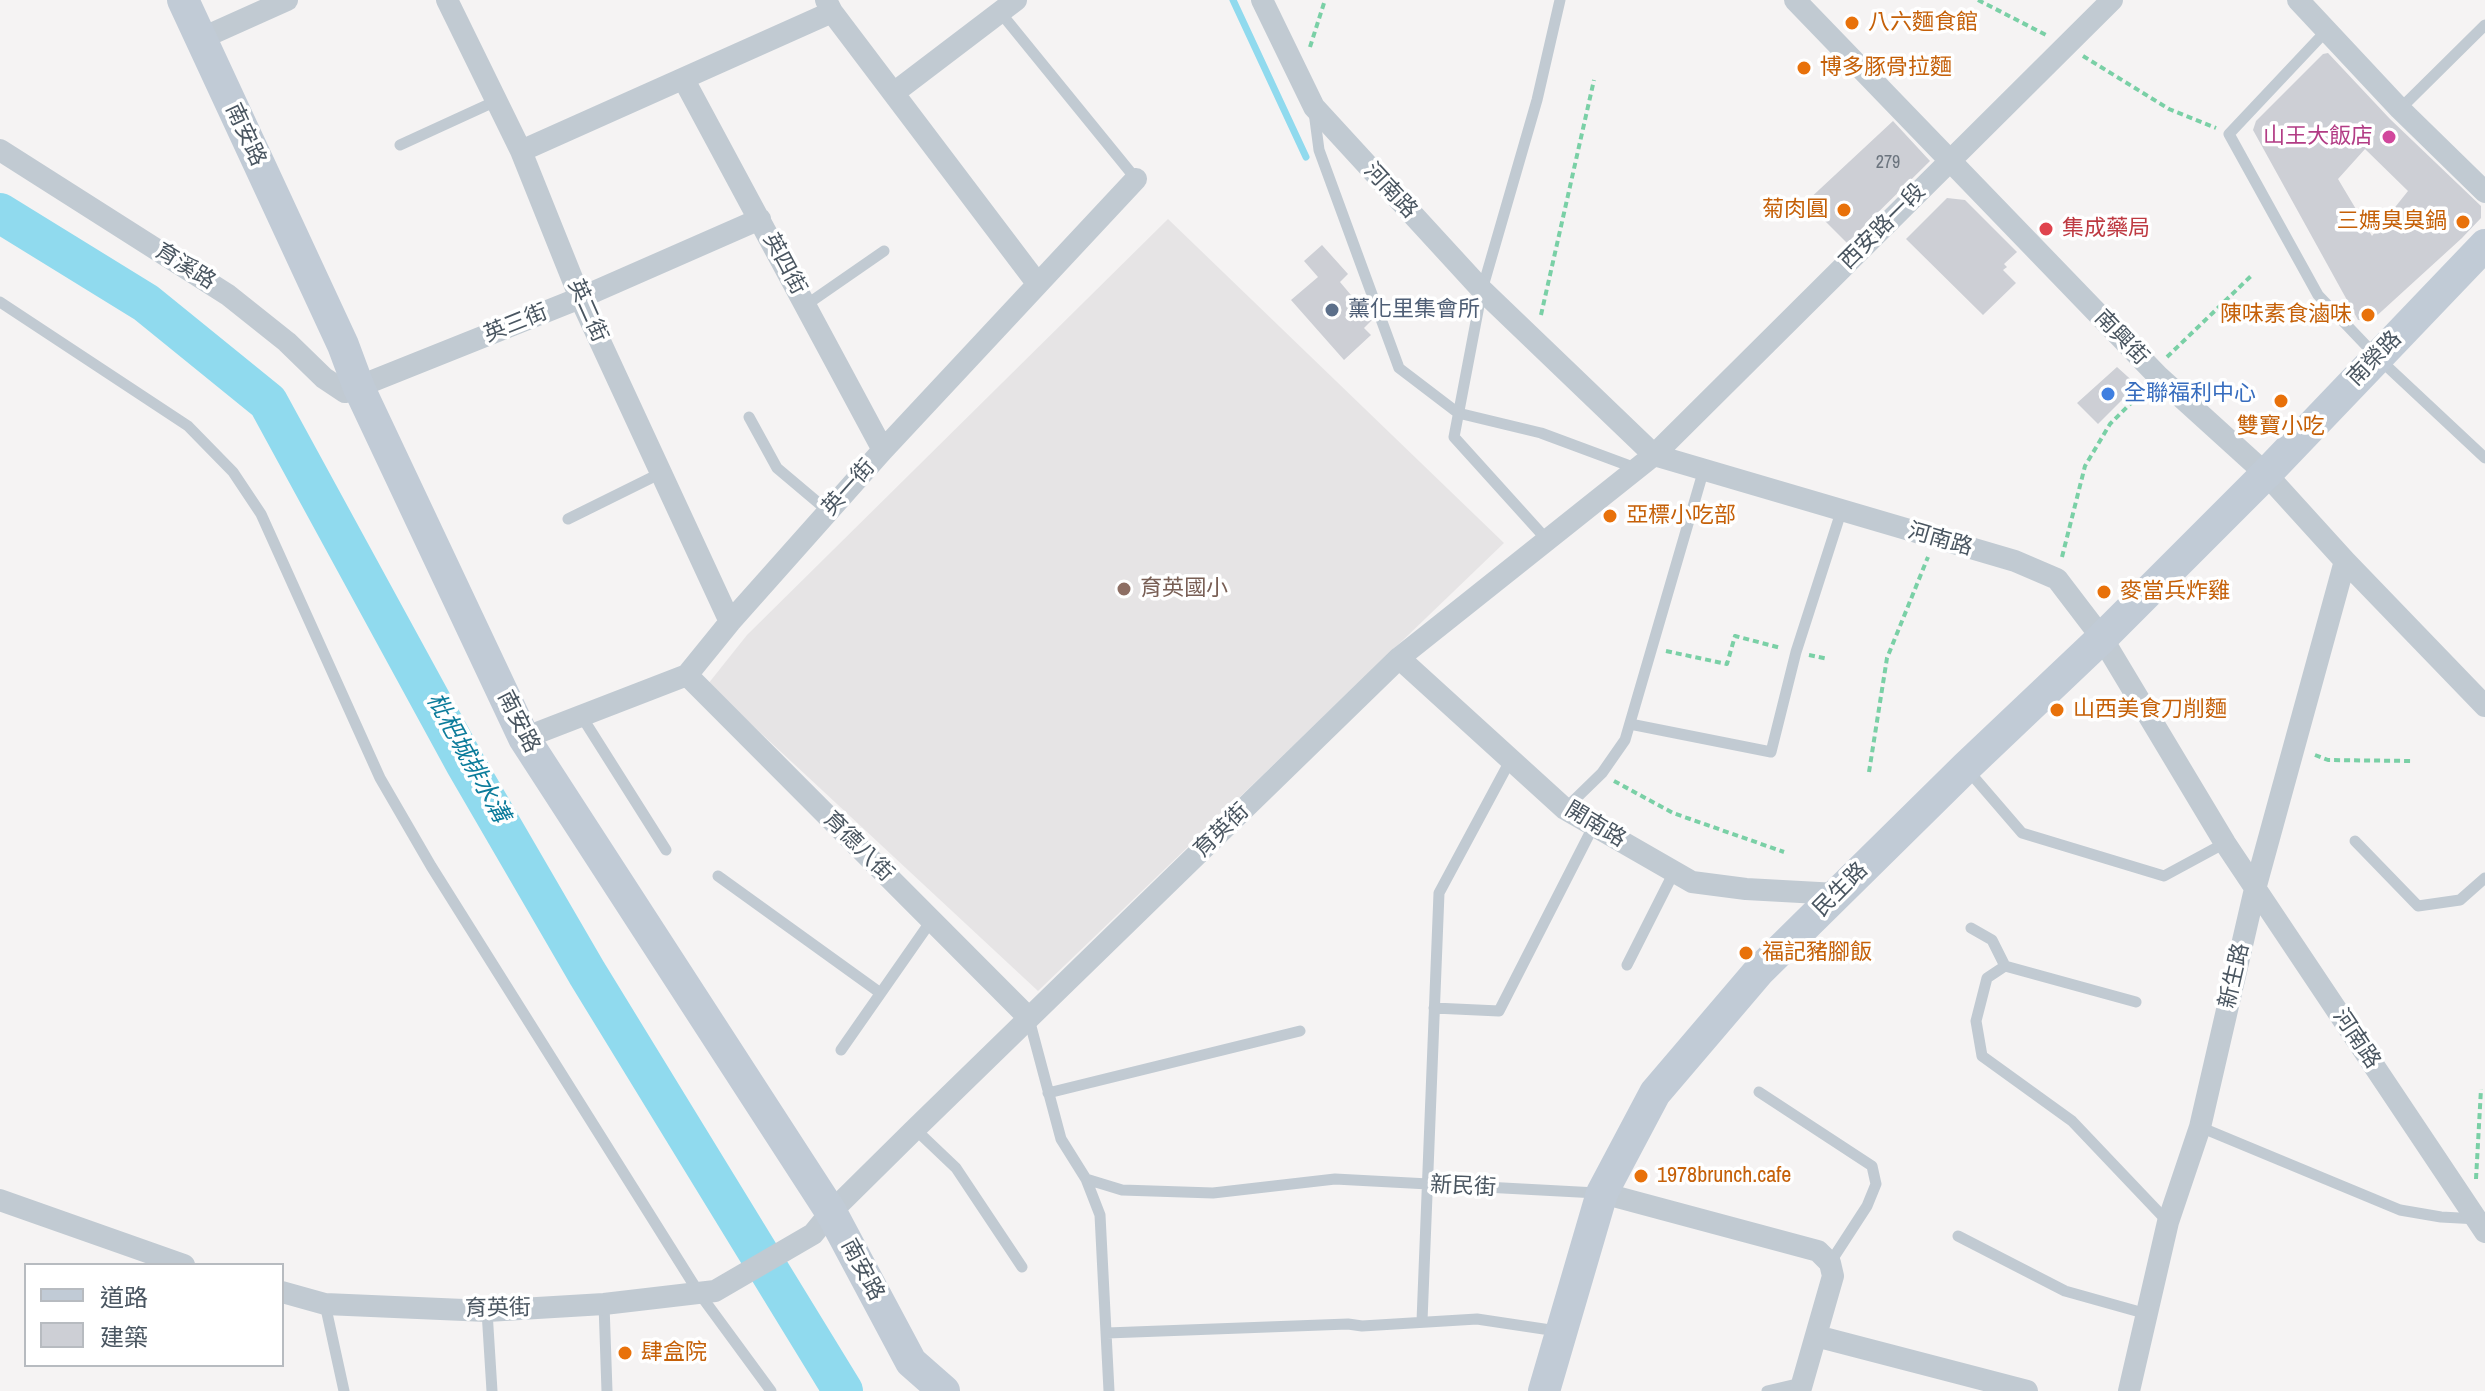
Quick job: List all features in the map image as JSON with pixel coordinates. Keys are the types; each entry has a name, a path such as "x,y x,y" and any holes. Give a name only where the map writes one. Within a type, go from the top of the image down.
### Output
{"street":[{"name":"南安路","path":"183,0 343,345 359,388 524,738 911,1362 944,1391"},
{"path":"200,39 287,0"},
{"name":"英二街","path":"447,0 521,151 580,298 730,622"},
{"name":"河南路","path":"1262,0 1314,107 1646,462 1704,469 1935,540 2015,561 2057,579 2102,638 2255,889 2482,1224"},
{"name":"南興街","path":"1795,0 2155,373 2266,474 2485,706"},
{"name":"西安路一段","path":"1646,462 2112,0"},
{"path":"2298,0 2400,109 2485,192"},
{"path":"521,151 684,80 829,6 1037,283"},
{"path":"895,92 1008,6"},
{"name":"英四街","path":"684,80 883,450"},
{"name":"育溪路","path":"0,150 228,295 287,342 324,378 345,392 359,388"},
{"name":"英一街","path":"524,738 687,675 883,450 1136,179"},
{"name":"英三街","path":"359,388 580,298 760,219"},
{"name":"南榮路","path":"2266,474 2485,245"},
{"name":"育英街","path":"284,1293 325,1304 487,1311 604,1304 707,1292 822,1223 1399,658 1646,462"},
{"name":"民生路","path":"1550,1390 1562,1332 1602,1193 1655,1093 1759,971 2266,474"},
{"name":"新生路","path":"2129,1391 2168,1222 2200,1127 2255,889 2345,561"},
{"name":"開南路","path":"1399,658 1565,809 1692,882 1746,889 1837,894"},
{"name":"育德八街","path":"687,675 1029,1018"},
{"name":"新民街","path":"1602,1193 1818,1251 1830,1263"},
{"path":"0,1200 178,1263"},
{"path":"1801,1387 1833,1276 1830,1263"},
{"path":"1816,1336 2027,1391"}],"lane":[{"path":"1548,541 1454,437 1482,290 1537,100 1560,0"},
{"path":"1008,6 1136,179"},
{"path":"2400,109 2485,25"},
{"path":"2327,30 2229,134 2318,295 2377,357 2485,458"},
{"path":"400,145 496,101"},
{"path":"1314,107 1319,150 1399,368 1458,413 1646,462"},
{"path":"806,305 884,251"},
{"path":"0,302 188,426 212,448 248,493 273,537 380,778 431,866 771,1391"},
{"path":"749,417 777,468 828,511"},
{"path":"1565,809 1602,773 1625,740 1704,469"},
{"path":"568,519 663,472"},
{"path":"1630,724 1771,752 1796,652 1842,509"},
{"path":"582,717 666,850"},
{"path":"1422,1321 1439,893 1511,759"},
{"path":"1966,767 2022,833 2164,876 2225,843"},
{"path":"1434,1008 1499,1011 1594,825"},
{"path":"2355,841 2418,906 2460,900 2485,878"},
{"path":"1627,965 1674,872"},
{"path":"718,876 879,992"},
{"path":"841,1050 931,921"},
{"path":"1971,928 1992,940 2005,966 2136,1002"},
{"path":"2005,966 1987,978 1976,1021 1982,1056 2072,1121 2168,1222"},
{"path":"1029,1018 1061,1139 1086,1179 1100,1215 1109,1391"},
{"path":"1048,1093 1300,1031"},
{"path":"1759,1092 1872,1166 1876,1184 1867,1206 1830,1263"},
{"path":"2200,1127 2400,1210 2482,1224"},
{"path":"915,1129 956,1168 1022,1267"},
{"name":"新民街","path":"1086,1179 1122,1190 1213,1193 1335,1179 1602,1193"},
{"path":"1958,1236 2065,1291 2147,1314"},
{"path":"325,1304 344,1391"},
{"path":"604,1304 607,1391"},
{"path":"487,1311 492,1391"},
{"path":"1107,1333 1362,1326 1477,1319 1562,1332"},
{"path":"1767,1391 1801,1387"}],"path":[{"path":"1300,79 1325,0"},
{"path":"1978,0 2065,45 2169,109 2229,134"},
{"path":"1535,341 1594,80"},
{"path":"2057,579 2085,466 2110,424 2155,373 2251,276"},
{"path":"1869,772 1887,658 1935,540"},
{"path":"1652,648 1727,664 1735,636 1828,659"},
{"path":"2293,748 2328,760 2412,761"},
{"path":"1602,773 1673,813 1784,852"},
{"path":"2460,1194 2476,1180 2482,1117 2481,1089"}],"shaded area":[{"name":"育英國小","path":"1168,219 1504,543 1038,991 708,684 747,635"}],"building":[{"path":"2328,53 2390,119 2481,206 2481,218 2462,238 2371,321 2358,320 2253,130 2256,121 2323,54","holes":["2365,149 2408,191 2372,236 2338,179"]},
{"path":"1893,121 1930,161 1847,243 1806,202"},
{"path":"1947,198 1965,200 2017,252 2004,264 2007,267 2003,270 2016,283 1983,315 1906,239"},
{"name":"薰化里集會所","path":"1322,245 1348,274 1340,282 1372,320 1364,328 1371,335 1344,360 1291,300 1318,277 1304,261"},
{"name":"全聯福利中心","path":"2117,367 2137,385 2098,424 2077,403"}],"waterway":[{"path":"1233,0 1306,157"},
{"name":"枇杷城排水溝","path":"0,213 146,303 268,402 465,763 587,973 843,1391"}],"place":[{"name":"八六麵食館","path":"1852,23"},
{"name":"博多豚骨拉麵","path":"1804,68"},
{"name":"山王大飯店","path":"2389,137"},
{"name":"菊肉圓","path":"1844,210"},
{"name":"三媽臭臭鍋","path":"2463,222"},
{"name":"集成藥局","path":"2046,229"},
{"name":"薰化里集會所","path":"1332,310"},
{"name":"陳味素食滷味","path":"2368,315"},
{"name":"全聯福利中心","path":"2108,394"},
{"name":"雙寶小吃","path":"2281,401"},
{"name":"亞標小吃部","path":"1610,516"},
{"name":"育英國小","path":"1124,589"},
{"name":"麥當兵炸雞","path":"2104,592"},
{"name":"山西美食刀削麵","path":"2057,710"},
{"name":"福記豬腳飯","path":"1746,953"},
{"name":"1978brunch.cafe","path":"1641,1176"},
{"name":"肆盒院","path":"625,1353"}]}
